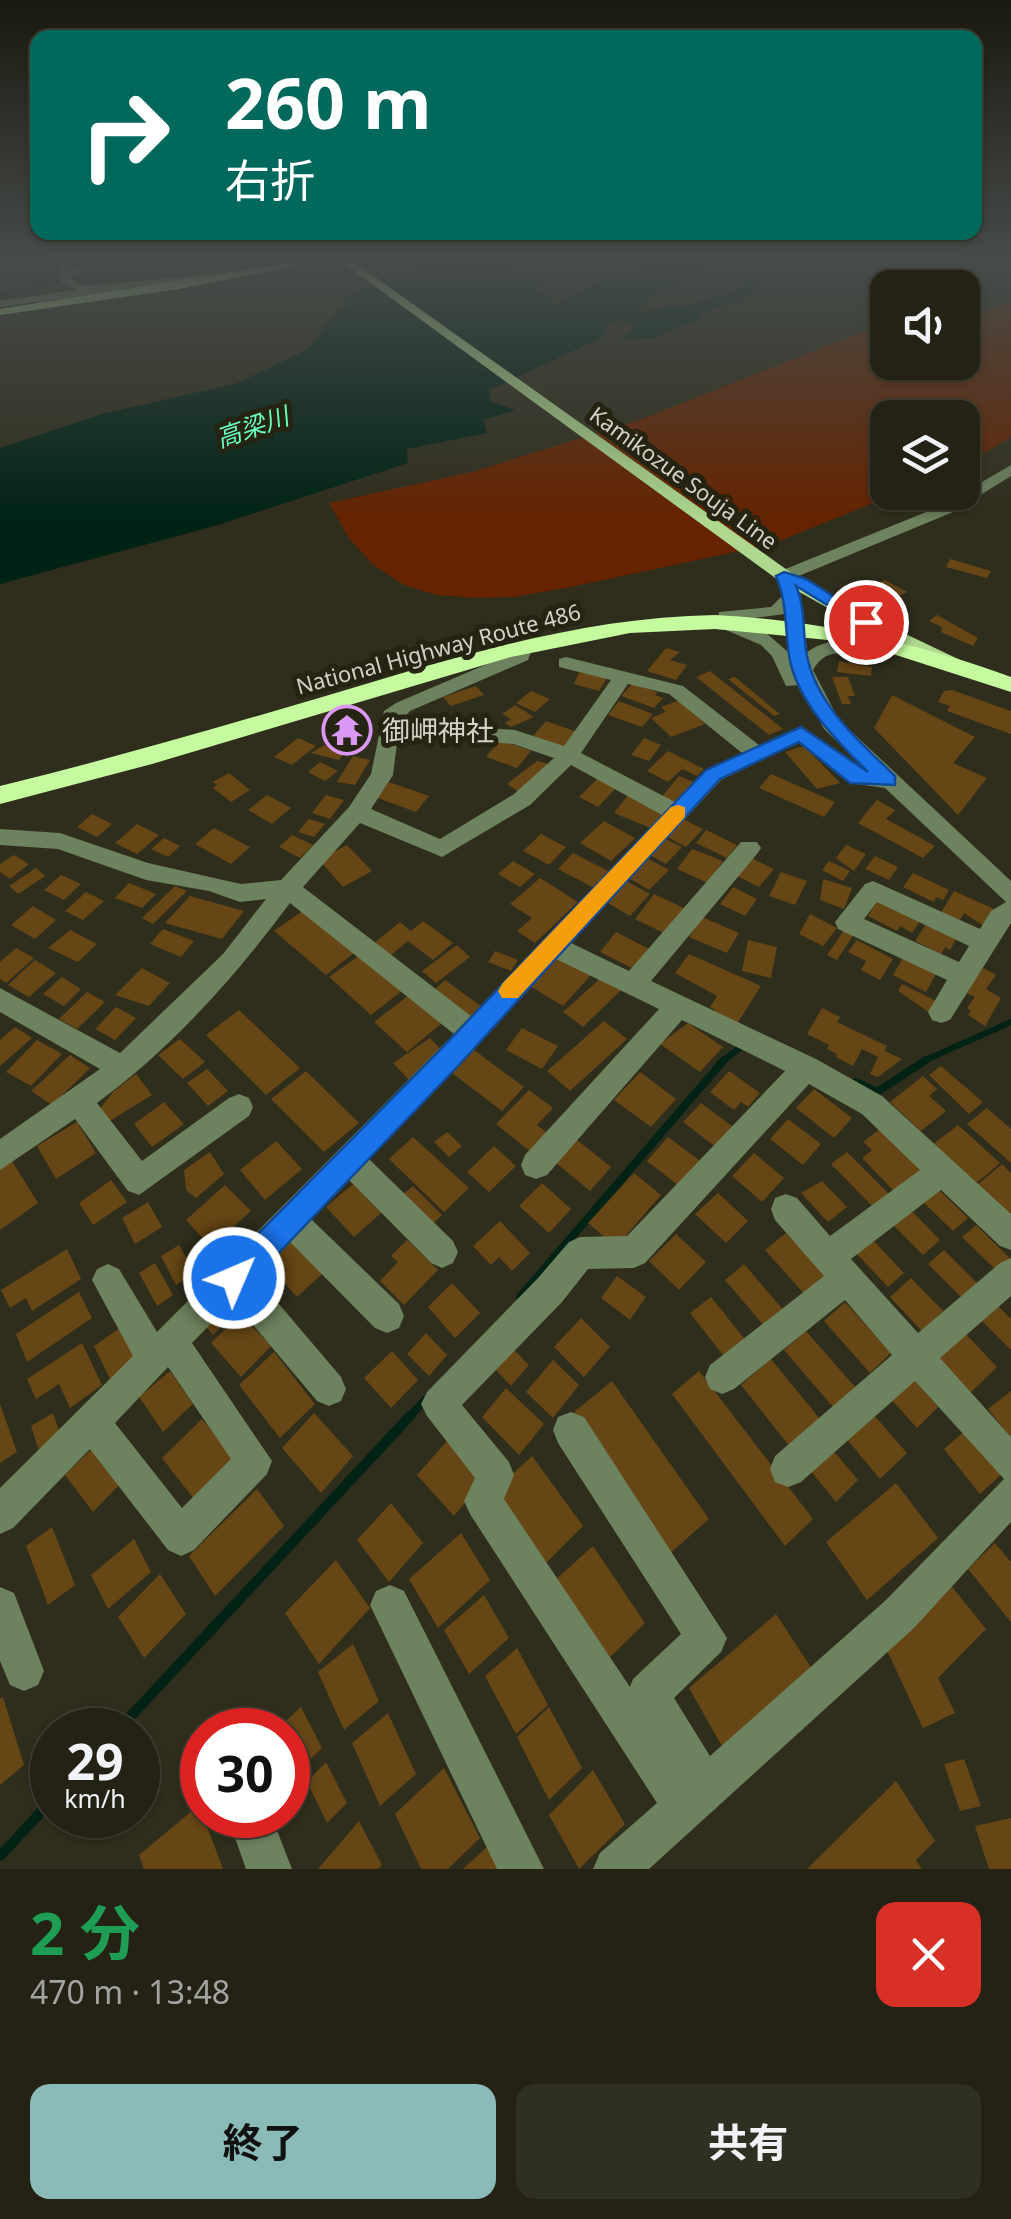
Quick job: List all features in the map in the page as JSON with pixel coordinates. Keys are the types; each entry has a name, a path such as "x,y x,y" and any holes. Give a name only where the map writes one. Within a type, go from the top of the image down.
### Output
{"highway":[{"name":"National Highway Route 486","path":"0,795 524,647 591,632 714,622 795,630 965,667 1011,686"}],"main road":[{"name":"Kamikozue Souja Line","path":"465,347 784,576 876,627 965,667"}],"street":[{"path":"1011,470 947,509 784,576 792,596 802,671 818,704 843,736 888,781 1011,895"},
{"path":"676,624 694,617 766,615 785,606 792,596"},
{"path":"714,622 768,639 782,654 794,686 818,704"},
{"path":"802,671 815,652 832,645 894,650"},
{"path":"0,1156 122,1068 232,961 288,888 357,812 382,775 391,716 403,706 521,656 524,647"},
{"path":"566,663 676,690 755,752"},
{"path":"357,812 442,848 469,827 505,812 571,756 622,677"},
{"path":"389,728 514,737 571,756 677,813"},
{"path":"0,1515 350,1160 713,775 755,752 801,734 857,778 888,781"},
{"path":"0,837 60,841 146,871 212,882 240,893 288,888 471,1032"},
{"path":"633,984 749,848"},
{"path":"964,976 848,922 872,890 985,942"},
{"path":"941,1012 1000,918 1011,910"},
{"path":"553,946 806,1068 872,1105 1011,1235"},
{"path":"0,998 122,1068"},
{"path":"536,1166 678,1006"},
{"path":"695,1798 483,1501 496,1475 440,1404 550,1290 580,1253 634,1252 806,1068"},
{"path":"78,1100 138,1180 238,1107"},
{"path":"350,1160 442,1252"},
{"path":"722,1377 944,1170"},
{"path":"786,1209 1011,1464"},
{"path":"291,1221 386,1316"},
{"path":"788,1469 1011,1274"},
{"path":"234,1278 329,1389"},
{"path":"92,1422 181,1537 254,1461 108,1280"},
{"path":"571,1430 707,1638 648,1694 695,1798"},
{"path":"616,1869 900,1614 1011,1496"},
{"path":"390,1605 521,1869"},
{"path":"0,1607 24,1671"},
{"path":"258,1838 270,1869"}],"shaded area":[{"path":"823,347 870,347 870,380 980,380 980,347 1011,347 1011,437 980,456 980,400 870,400 870,504 772,544 514,597 437,595 404,585 372,564 349,538 329,503 472,472 642,419"}],"water":[{"name":"高梁川","path":"581,347 489,390 491,402 516,410 483,420 487,433 407,449 408,463 218,525 0,584 0,448 102,414 238,383 308,349"}],"building":[{"path":"950,559 991,571 987,578 946,567"},
{"path":"885,580 907,592 883,605 860,593"},
{"path":"937,615 978,638 973,646 941,632 942,627 929,621"},
{"path":"666,648 680,652 670,660 687,665 676,680 647,671"},
{"path":"839,661 872,667 871,676 837,672"},
{"path":"710,671 783,729 769,735 696,677"},
{"path":"579,672 607,678 599,691 574,684"},
{"path":"735,677 780,714 774,716 728,679"},
{"path":"832,677 848,677 855,696 848,696 851,704 842,704"},
{"path":"632,684 663,698 654,708 621,696"},
{"path":"476,686 484,695 451,706 443,697"},
{"path":"952,690 1011,711 1011,734 947,711 950,706 938,702 944,691"},
{"path":"531,691 550,699 535,712 516,703"},
{"path":"892,695 975,737 953,763 987,778 958,815 874,728"},
{"path":"680,700 705,724 671,737 651,718 666,712 661,707"},
{"path":"619,701 653,714 642,727 608,715"},
{"path":"515,705 534,717 511,727 505,723 511,719 502,714"},
{"path":"342,721 360,730 348,739 331,729"},
{"path":"546,721 577,732 564,748 533,736"},
{"path":"298,738 316,746 292,765 274,757"},
{"path":"644,738 661,745 649,761 631,755"},
{"path":"500,740 531,751 517,768 486,757"},
{"path":"324,745 346,751 339,760 311,753"},
{"path":"804,746 840,783 817,789 785,752"},
{"path":"668,751 704,769 697,776 682,769 668,782 647,771"},
{"path":"353,756 370,760 355,785 337,782"},
{"path":"537,761 552,765 519,792 507,784"},
{"path":"320,762 338,771 325,781 308,772"},
{"path":"229,773 250,790 231,802 213,788 217,785 213,782"},
{"path":"771,774 835,802 824,817 759,788"},
{"path":"679,776 696,783 676,807 659,800"},
{"path":"598,778 617,787 598,807 579,797"},
{"path":"389,782 429,796 416,812 375,797"},
{"path":"267,795 291,808 272,824 248,810"},
{"path":"326,795 344,800 330,819 312,813"},
{"path":"628,795 666,811 653,829 614,813"},
{"path":"877,800 895,810 886,819 935,846 923,858 858,823"},
{"path":"92,814 112,824 97,837 77,827"},
{"path":"679,817 703,829 686,847 662,834"},
{"path":"309,819 325,824 314,837 298,832"},
{"path":"604,821 635,838 611,861 580,843"},
{"path":"137,824 159,835 137,854 115,843"},
{"path":"214,828 250,847 231,864 195,844"},
{"path":"706,830 737,845 727,858 696,843"},
{"path":"541,834 566,847 549,865 523,851"},
{"path":"292,835 313,845 300,858 279,847"},
{"path":"662,837 682,847 666,864 646,853"},
{"path":"164,838 180,846 168,857 151,849"},
{"path":"347,845 372,871 343,887 319,860"},
{"path":"846,845 866,854 854,871 836,858"},
{"path":"692,849 723,861 708,883 677,869"},
{"path":"573,853 610,872 594,888 558,869"},
{"path":"14,855 29,864 10,879 0,872 0,864"},
{"path":"747,856 774,869 759,887 733,874"},
{"path":"875,856 898,867 889,880 865,869"},
{"path":"647,858 669,870 649,890 627,877"},
{"path":"513,861 535,874 520,887 498,874"},
{"path":"829,861 850,871 843,881 822,870"},
{"path":"36,868 45,876 18,894 9,886"},
{"path":"781,872 807,881 795,905 769,896"},
{"path":"913,873 949,890 943,900 936,897 934,902 903,887"},
{"path":"61,875 81,884 64,900 44,890"},
{"path":"540,878 578,902 535,943 517,931 532,918 510,904"},
{"path":"623,879 650,894 630,916 603,900"},
{"path":"823,879 852,888 844,909 820,900"},
{"path":"129,883 156,894 142,908 115,898"},
{"path":"175,886 187,891 153,924 142,918"},
{"path":"733,887 757,899 745,916 720,904"},
{"path":"954,891 994,909 984,926 964,913 958,923 940,914"},
{"path":"86,892 104,901 83,920 65,911"},
{"path":"654,894 688,910 670,936 635,919"},
{"path":"190,896 244,911 222,939 165,923"},
{"path":"878,900 920,921 912,933 900,926 897,931 868,916"},
{"path":"33,906 56,920 35,939 11,925"},
{"path":"304,910 355,952 326,975 274,931"},
{"path":"810,914 837,928 823,946 799,934"},
{"path":"702,917 739,933 727,953 689,937"},
{"path":"423,921 453,943 433,960 408,941 391,955 374,943 400,922 411,931"},
{"path":"926,924 956,939 950,950 945,947 941,954 915,941"},
{"path":"163,929 194,941 181,957 150,944"},
{"path":"70,930 97,944 78,962 48,948"},
{"path":"844,930 854,934 837,960 827,955"},
{"path":"616,932 653,951 638,971 600,952"},
{"path":"748,940 777,947 771,978 742,971"},
{"path":"857,940 893,959 880,980 861,970 866,961 848,952"},
{"path":"457,945 470,957 436,983 422,971"},
{"path":"16,948 34,958 6,983 0,979 0,962"},
{"path":"495,951 518,960 511,971 488,962"},
{"path":"554,953 591,975 563,1006 525,983"},
{"path":"361,954 403,990 371,1015 329,977"},
{"path":"689,954 761,986 735,1027 712,1015 715,1010 710,1007 717,996 675,973"},
{"path":"903,958 936,974 926,992 893,975"},
{"path":"35,960 56,973 29,997 8,985"},
{"path":"142,968 170,983 149,1006 115,995"},
{"path":"983,968 996,975 986,989 1001,998 985,1026 968,1015 971,1011 967,1008 975,997 965,992"},
{"path":"62,977 81,989 64,1006 43,994"},
{"path":"602,977 621,990 583,1027 563,1012"},
{"path":"445,980 482,1007 470,1019 433,991"},
{"path":"902,984 936,1001 930,1013 898,991"},
{"path":"87,992 105,1002 77,1029 59,1019"},
{"path":"409,995 442,1023 407,1052 374,1022"},
{"path":"116,1007 136,1018 115,1040 95,1029"},
{"path":"822,1008 840,1017 837,1022 887,1046 885,1051 902,1059 878,1077 870,1074 878,1057 862,1049 853,1066 836,1057 827,1049 829,1045 807,1034"},
{"path":"239,1010 300,1068 266,1095 206,1035"},
{"path":"604,1021 627,1039 570,1091 547,1071"},
{"path":"688,1023 723,1047 700,1072 660,1044"},
{"path":"15,1027 32,1038 0,1066 0,1040"},
{"path":"522,1028 558,1046 542,1069 506,1050"},
{"path":"430,1038 446,1055 409,1080 393,1063"},
{"path":"180,1039 205,1062 183,1079 158,1055"},
{"path":"37,1040 62,1054 31,1086 6,1072"},
{"path":"474,1050 524,1087 502,1111 452,1073"},
{"path":"70,1055 90,1068 52,1105 31,1091"},
{"path":"941,1066 983,1102 969,1114 929,1075"},
{"path":"207,1069 228,1091 208,1106 187,1083"},
{"path":"306,1071 359,1123 324,1152 271,1099"},
{"path":"729,1071 760,1093 748,1107 741,1102 734,1110 710,1092"},
{"path":"640,1072 676,1099 651,1127 614,1100"},
{"path":"136,1074 152,1095 108,1122 99,1110 113,1092"},
{"path":"923,1076 937,1089 929,1096 946,1111 921,1131 890,1102"},
{"path":"814,1089 852,1118 834,1138 796,1108"},
{"path":"529,1090 553,1108 537,1125 550,1135 532,1153 496,1124"},
{"path":"164,1102 184,1124 152,1147 134,1124"},
{"path":"701,1103 733,1127 716,1147 683,1122"},
{"path":"987,1108 1011,1129 1011,1163 967,1124"},
{"path":"788,1119 821,1144 803,1165 770,1139"},
{"path":"77,1122 96,1153 56,1179 37,1146"},
{"path":"958,1125 1000,1163 973,1186 931,1146"},
{"path":"880,1129 927,1168 898,1195 862,1158 872,1150 863,1142"},
{"path":"447,1132 462,1146 449,1157 434,1142"},
{"path":"413,1137 469,1188 444,1212 389,1159"},
{"path":"668,1137 700,1161 679,1186 647,1161"},
{"path":"577,1140 611,1167 590,1191 555,1162"},
{"path":"276,1141 302,1169 265,1200 240,1170"},
{"path":"494,1146 516,1166 489,1192 467,1172"},
{"path":"210,1152 224,1174 196,1198 186,1190 184,1170"},
{"path":"847,1152 894,1199 878,1212 831,1164"},
{"path":"754,1153 784,1178 762,1202 732,1176"},
{"path":"12,1161 38,1203 0,1230 0,1169"},
{"path":"1002,1164 1011,1173 1011,1220 975,1187"},
{"path":"634,1173 661,1195 616,1247 588,1223"},
{"path":"111,1180 127,1202 93,1225 79,1203"},
{"path":"822,1181 847,1207 828,1222 801,1193"},
{"path":"542,1183 571,1209 549,1233 519,1206"},
{"path":"353,1184 381,1213 354,1237 326,1207"},
{"path":"225,1185 251,1211 211,1247 186,1220"},
{"path":"413,1186 442,1215 428,1228 399,1198"},
{"path":"937,1188 968,1218 953,1231 921,1200"},
{"path":"718,1193 748,1221 726,1243 695,1214"},
{"path":"148,1202 162,1227 135,1244 122,1218"},
{"path":"910,1209 940,1240 923,1255 892,1224"},
{"path":"500,1221 530,1253 512,1271 499,1257 491,1265 473,1246"},
{"path":"976,1225 1011,1259 997,1271 962,1237"},
{"path":"786,1233 829,1278 807,1297 765,1250"},
{"path":"676,1234 706,1262 679,1290 649,1261"},
{"path":"294,1239 324,1272 297,1297 267,1264"},
{"path":"872,1239 904,1273 888,1287 856,1253"},
{"path":"407,1240 438,1270 404,1305 380,1281 398,1262 391,1256"},
{"path":"179,1245 195,1273 176,1285 161,1256"},
{"path":"67,1249 81,1279 32,1311 26,1298 10,1308 1,1290"},
{"path":"944,1250 977,1283 962,1298 928,1264"},
{"path":"155,1263 173,1295 157,1306 139,1273"},
{"path":"744,1264 785,1312 766,1328 725,1280"},
{"path":"617,1276 646,1297 630,1320 601,1298"},
{"path":"911,1278 943,1311 922,1331 890,1297"},
{"path":"452,1283 480,1313 455,1338 428,1307"},
{"path":"79,1292 92,1318 27,1362 16,1334"},
{"path":"711,1297 747,1342 726,1359 690,1313"},
{"path":"229,1298 239,1310 213,1335 202,1322"},
{"path":"993,1301 1011,1319 1011,1350 977,1316"},
{"path":"845,1302 891,1353 870,1373 824,1321"},
{"path":"241,1314 271,1346 241,1377 211,1343"},
{"path":"581,1318 610,1347 584,1377 554,1347"},
{"path":"120,1328 138,1365 112,1383 94,1346"},
{"path":"961,1329 997,1367 966,1397 930,1358"},
{"path":"806,1331 855,1387 833,1407 784,1350"},
{"path":"426,1333 447,1355 429,1376 407,1354"},
{"path":"82,1343 102,1385 70,1408 59,1384 36,1399 27,1379"},
{"path":"512,1348 529,1365 511,1386 495,1369"},
{"path":"392,1351 418,1380 391,1408 364,1378"},
{"path":"274,1352 315,1404 280,1438 239,1385"},
{"path":"771,1359 824,1424 794,1452 741,1385"},
{"path":"553,1360 579,1385 553,1418 526,1392"},
{"path":"170,1371 193,1404 163,1432 139,1397"},
{"path":"699,1371 813,1519 785,1546 672,1394"},
{"path":"912,1377 938,1407 917,1428 890,1398"},
{"path":"612,1381 709,1519 668,1555 574,1412"},
{"path":"506,1388 544,1424 519,1455 482,1417"},
{"path":"1011,1391 1011,1438 988,1409"},
{"path":"0,1404 17,1452 0,1463"},
{"path":"53,1413 61,1437 39,1451 31,1426"},
{"path":"314,1413 353,1456 321,1493 282,1448"},
{"path":"872,1413 907,1453 880,1479 846,1438"},
{"path":"202,1419 236,1462 197,1503 162,1458"},
{"path":"966,1430 1003,1473 980,1494 944,1449"},
{"path":"447,1441 483,1481 454,1516 417,1475"},
{"path":"95,1446 122,1482 93,1512 65,1475"},
{"path":"832,1449 858,1480 836,1502 809,1469"},
{"path":"532,1456 583,1526 546,1563 496,1489"},
{"path":"896,1483 938,1538 867,1600 826,1542"},
{"path":"257,1489 284,1526 215,1596 189,1556"},
{"path":"391,1503 423,1543 389,1582 357,1540"},
{"path":"52,1527 75,1585 48,1605 26,1546"},
{"path":"461,1533 490,1580 438,1628 409,1579"},
{"path":"134,1539 151,1572 108,1609 91,1575"},
{"path":"995,1543 1011,1562 1011,1622 968,1569"},
{"path":"593,1546 645,1623 605,1662 554,1581"},
{"path":"336,1560 370,1608 319,1664 285,1613"},
{"path":"160,1574 186,1614 144,1658 118,1617"},
{"path":"949,1583 986,1629 938,1678 955,1713 923,1728 885,1646"},
{"path":"484,1595 509,1638 469,1674 444,1630"},
{"path":"776,1614 812,1669 723,1748 689,1688"},
{"path":"353,1644 379,1701 344,1730 318,1672"},
{"path":"517,1648 548,1705 516,1734 485,1676"},
{"path":"3,1697 24,1765 0,1785 0,1699"},
{"path":"549,1707 582,1768 549,1800 517,1737"},
{"path":"388,1713 416,1774 380,1806 352,1743"},
{"path":"310,1725 322,1748 310,1760"},
{"path":"964,1759 981,1806 960,1811 944,1764"},
{"path":"326,1762 347,1803 327,1823 310,1788 310,1779"},
{"path":"444,1768 480,1838 448,1869 421,1869 395,1814"},
{"path":"593,1770 625,1824 579,1869 549,1815"},
{"path":"896,1781 935,1841 916,1860 922,1869 807,1869"},
{"path":"1011,1818 1011,1869 989,1869 975,1826"},
{"path":"180,1821 180,1838 211,1838 223,1869 144,1869 139,1855"},
{"path":"359,1821 382,1865 378,1869 318,1869"},
{"path":"488,1846 499,1869 463,1869"}],"waterway":[{"path":"921,1062 1011,1022"},
{"path":"721,1062 744,1045"},
{"path":"520,1297 724,1060"},
{"path":"856,1082 877,1092 926,1060"},
{"path":"409,1417 427,1398"},
{"path":"138,1708 411,1415"},
{"path":"0,1856 30,1824"}],"slow traffic":[{"path":"510,991 678,812"}],"place":[{"name":"御岬神社","path":"347,730"}],"route":[{"path":"234,1278 449,1058 713,775 755,752 801,734 814,740 857,778 888,781 832,724 818,704 798,660 792,596 784,576 866,622"}]}
